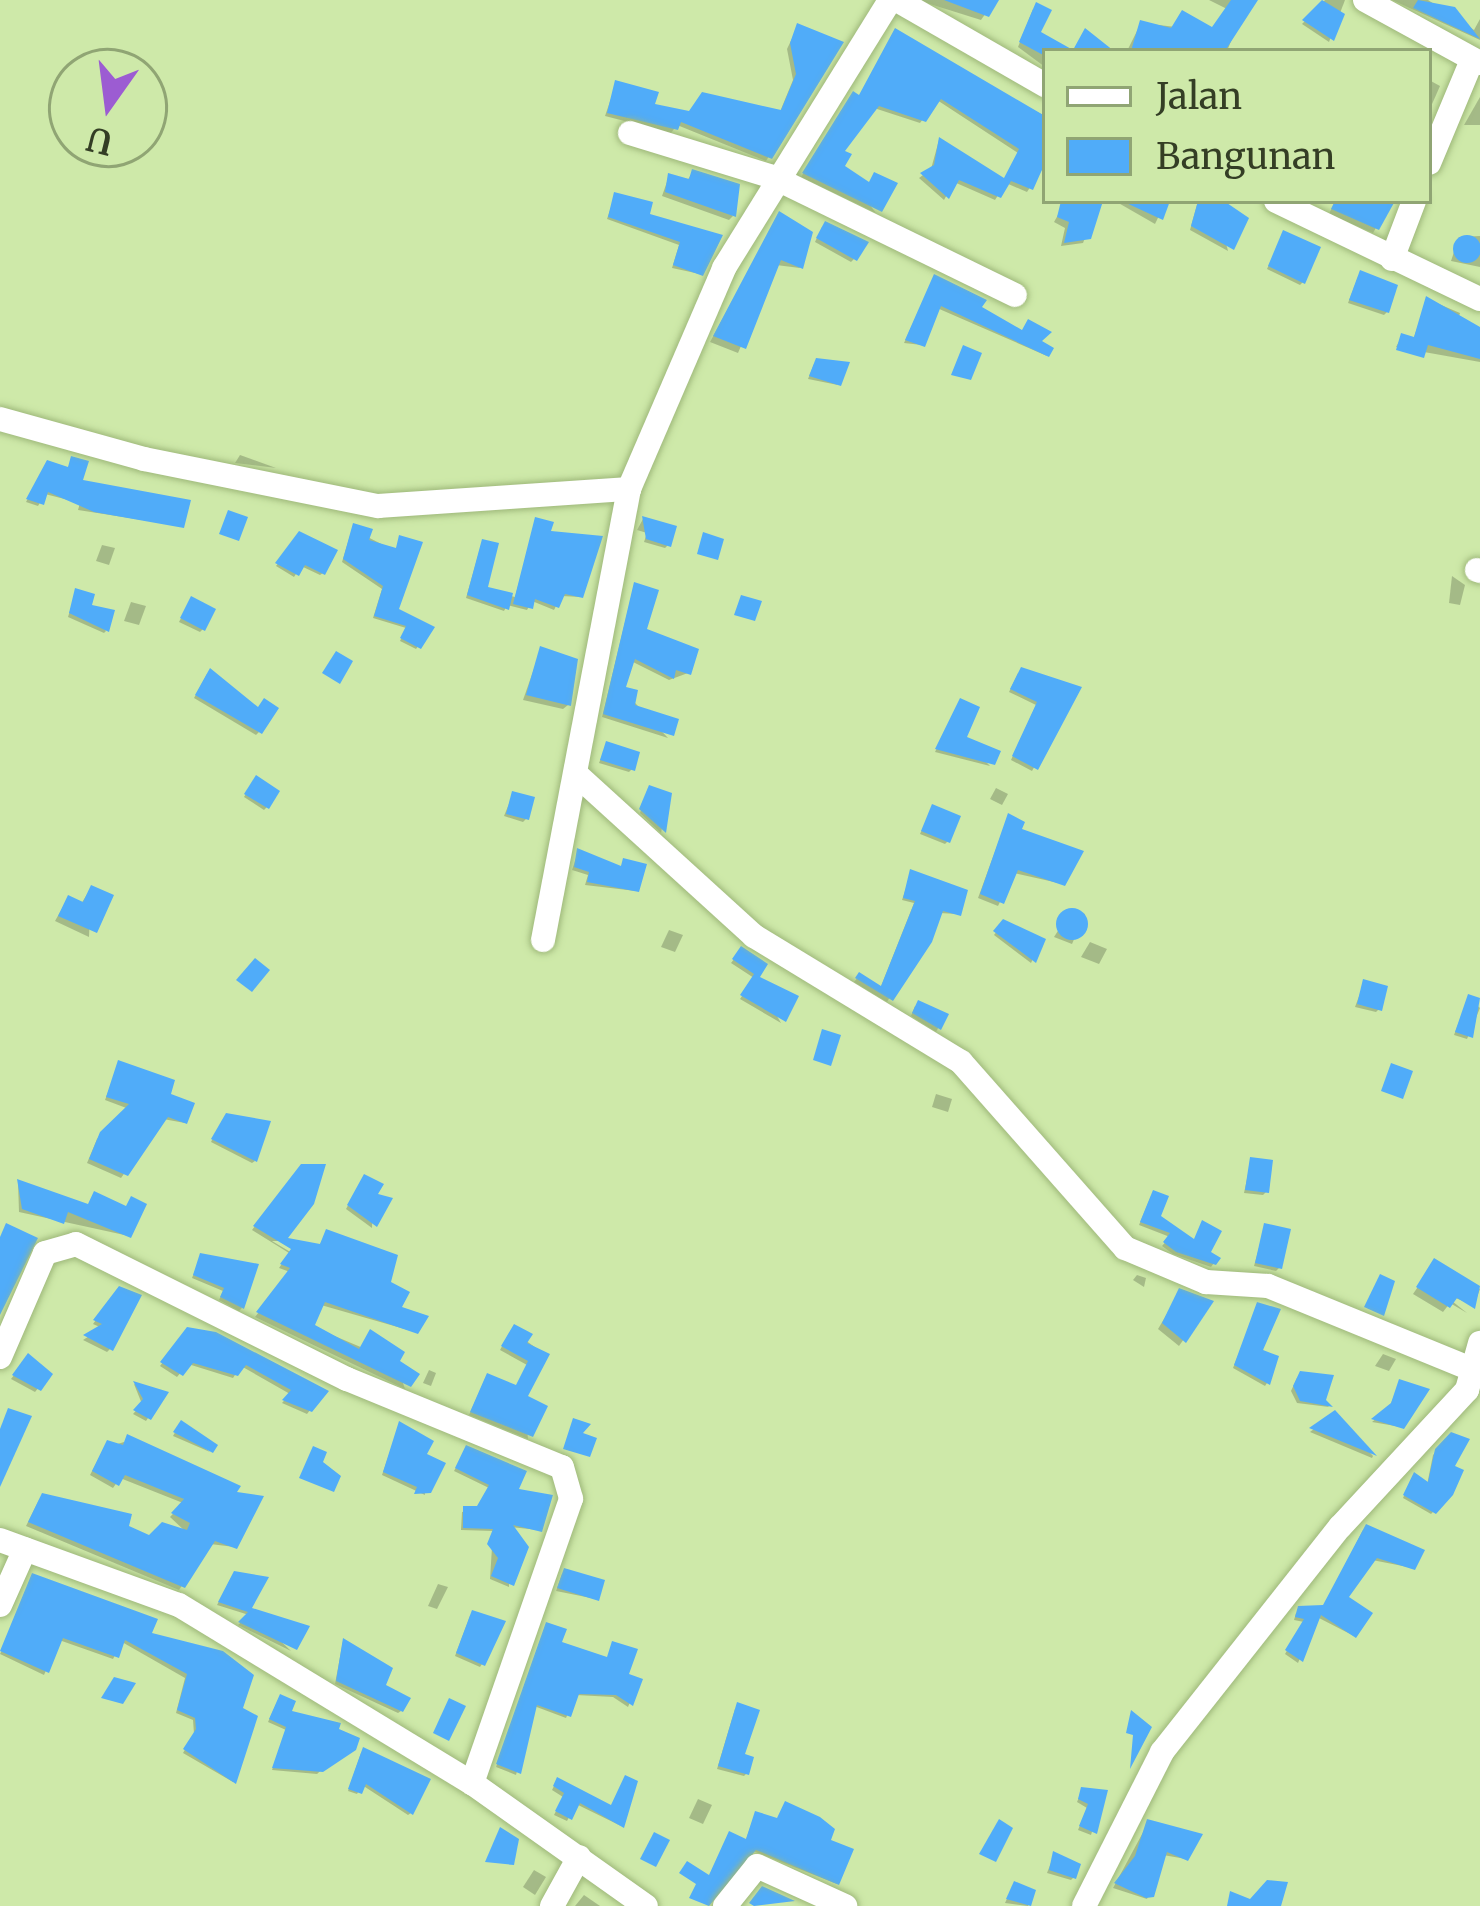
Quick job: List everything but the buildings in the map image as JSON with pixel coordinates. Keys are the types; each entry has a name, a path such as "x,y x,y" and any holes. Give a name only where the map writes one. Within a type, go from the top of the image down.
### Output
{"street":[{"path":"544,940 629,490 724,268 773,178 893,0 1042,83"},
{"path":"1365,0 1476,61 1432,156"},
{"path":"631,134 773,178 1015,296"},
{"path":"1282,204 1480,299"},
{"path":"1392,259 1413,204"},
{"path":"0,418 144,459 378,506 629,490"},
{"path":"577,775 754,936 961,1062 1125,1248 1206,1282 1268,1286 1472,1384"},
{"path":"0,1357 45,1253 76,1244 346,1378 562,1468 571,1499 472,1783"},
{"path":"1084,1906 1188,1717 1340,1527 1472,1384 1480,1343"},
{"path":"0,1605 12,1545 179,1605 472,1783 646,1906"},
{"path":"552,1906 579,1857"},
{"path":"725,1906 757,1866 845,1906"}]}
